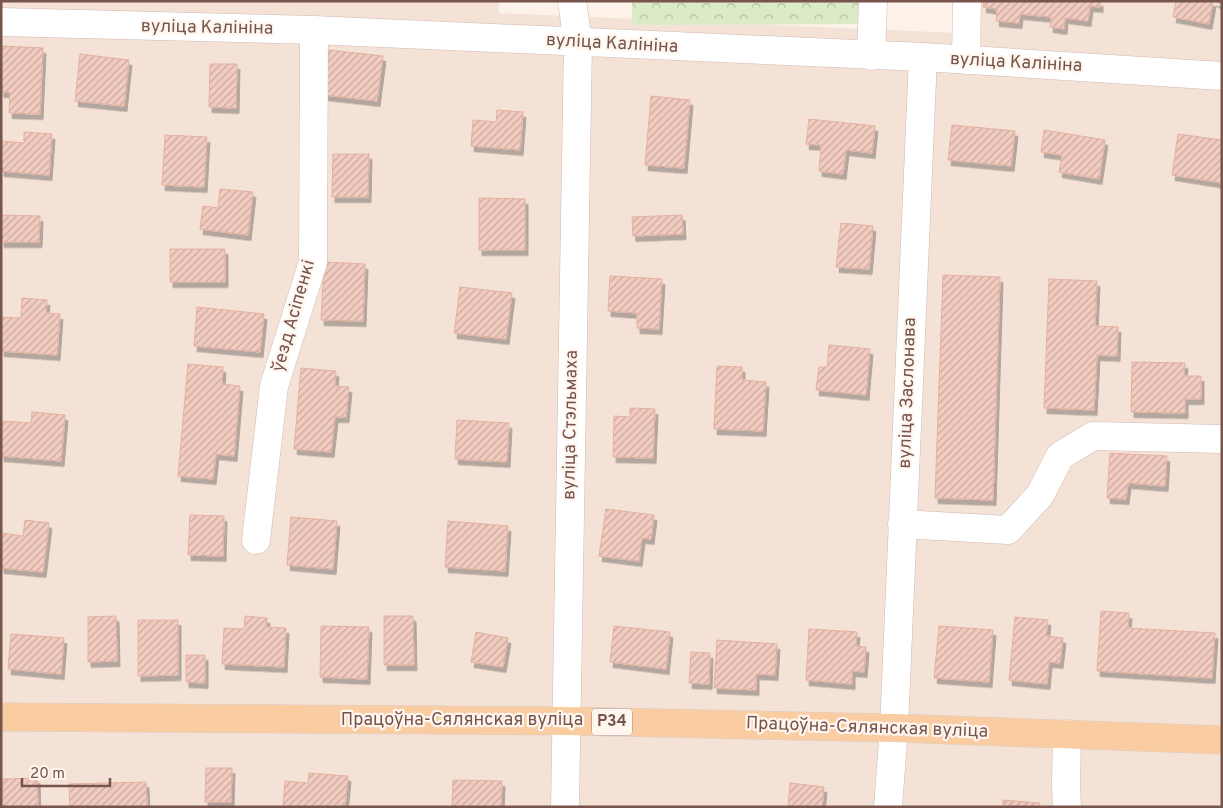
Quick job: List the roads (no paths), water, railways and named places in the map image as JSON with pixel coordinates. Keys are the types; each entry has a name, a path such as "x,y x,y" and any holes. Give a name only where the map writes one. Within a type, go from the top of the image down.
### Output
{"main road":[{"name":"Працоўна-Сялянская вуліца","path":"1,717 566,721 894,728 1222,740"}],"street":[{"name":"вуліца Стэльмаха","path":"565,807 578,43 572,1"},
{"path":"871,56 873,1"},
{"path":"966,60 967,1"},
{"name":"вуліца Калініна","path":"1,22 314,30 922,57 1222,76"},
{"name":"ўезд Асіпенкі","path":"256,540 274,386 313,262 314,30"},
{"name":"вуліца Заслонава","path":"888,807 894,728 922,57"},
{"path":"902,524 1008,530 1040,495 1060,456 1093,436 1222,439"},
{"path":"1067,734 1066,784 1068,807"}]}
